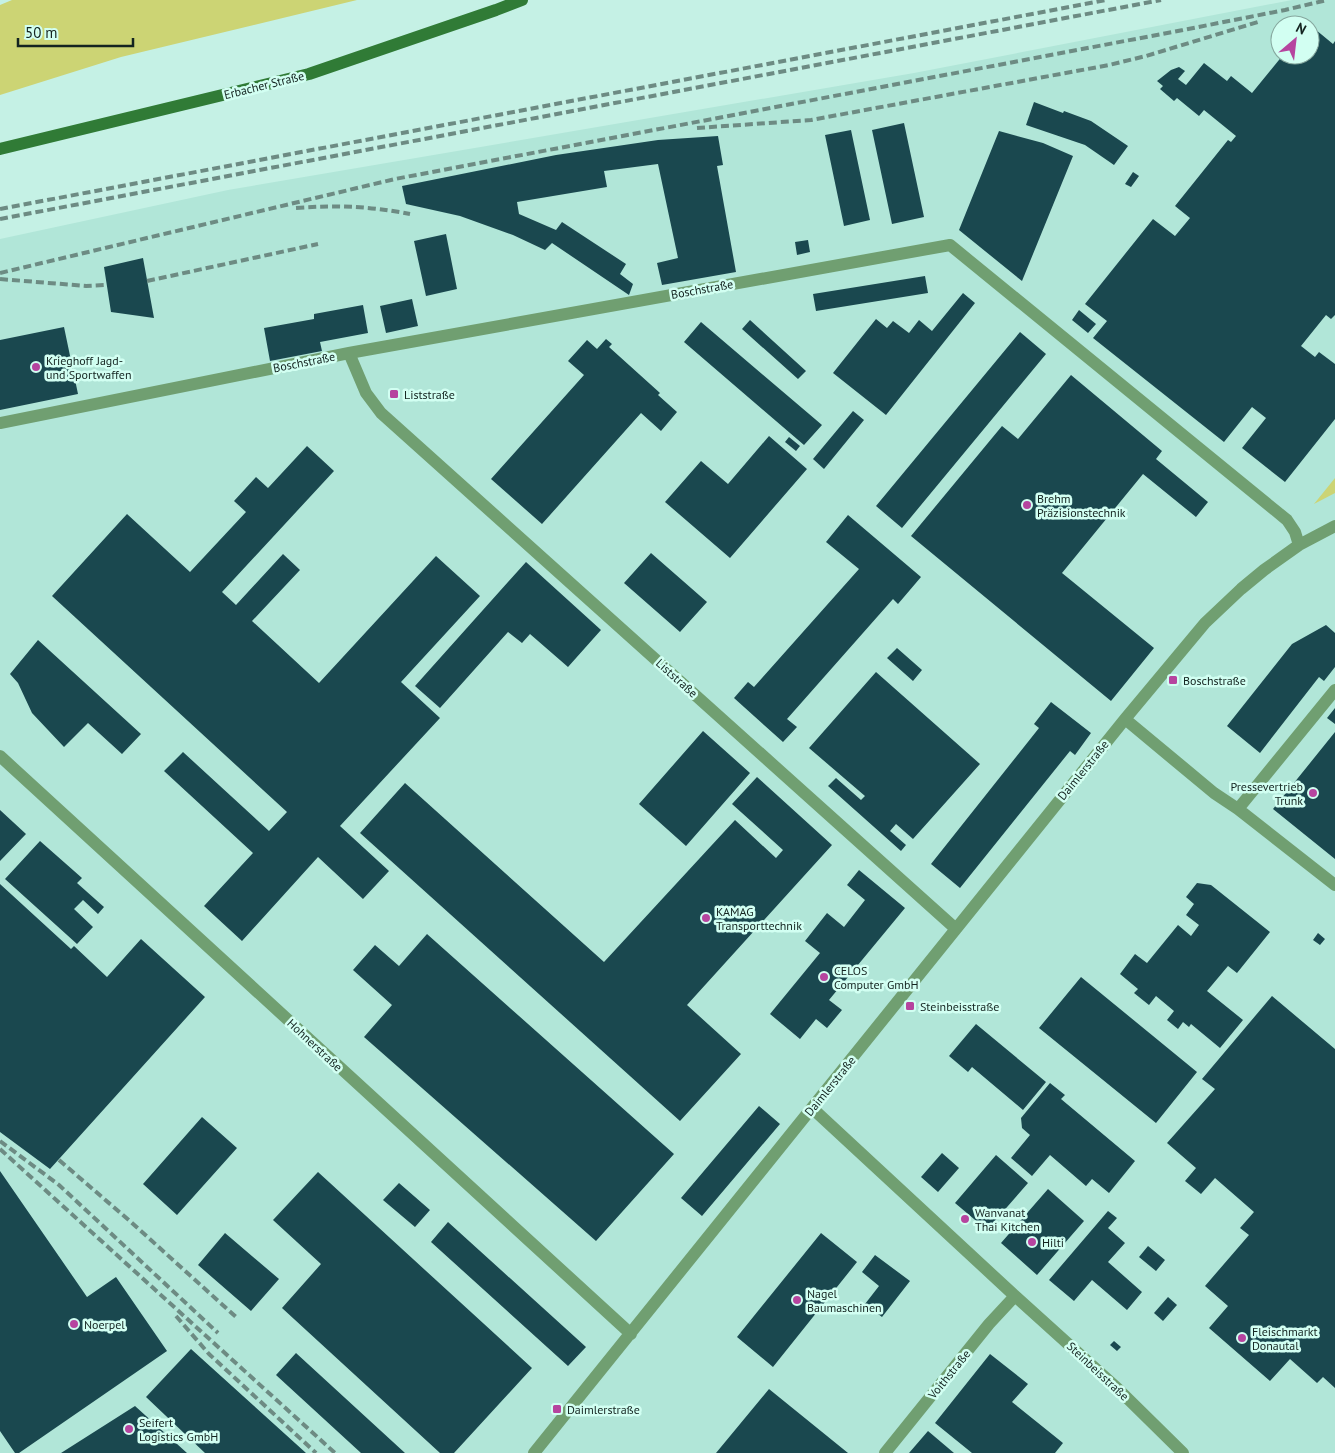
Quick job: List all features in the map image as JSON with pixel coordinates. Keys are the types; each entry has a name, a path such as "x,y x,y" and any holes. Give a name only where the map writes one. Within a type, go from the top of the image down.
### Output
{"main road":[{"name":"Erbacher Straße","path":"0,149 309,74 522,0"}],"street":[{"name":"Boschstraße","path":"0,422 349,353 950,245 1287,520 1295,532 1299,545"},
{"name":"Liststraße","path":"349,353 366,393 381,413 956,929"},
{"name":"Daimlerstraße","path":"534,1453 1125,719 1205,623 1264,570 1299,545 1335,526"},
{"path":"1238,809 1335,690"},
{"path":"1125,719 1214,793 1238,809 1335,885"},
{"name":"Hohnerstraße","path":"0,756 631,1334"},
{"name":"Steinbeisstraße","path":"812,1108 1118,1389 1183,1453"},
{"name":"Voithstraße","path":"885,1453 989,1324 1015,1296"}],"shaded area":[{"path":"1292,0 1335,0 1335,1453 0,1453 0,239 228,190 914,73"}],"green space":[{"path":"12,0 357,0 121,57 0,95 0,5"},
{"path":"1335,478 1335,493 1314,504"}],"building":[{"path":"1320,33 1333,44 1335,41 1335,315 1331,319 1326,315 1301,346 1315,357 1319,352 1335,364 1335,419 1285,482 1242,448 1266,418 1252,407 1224,442 1093,338 1107,321 1085,304 1153,219 1175,236 1190,218 1175,206 1228,140 1231,142 1236,136 1204,110 1199,116 1177,98 1174,101 1160,89 1163,86 1157,81 1171,70 1179,67 1185,71 1178,79 1186,85 1204,63 1227,81 1231,76 1252,93 1275,65 1320,65"},
{"path":"1034,102 1091,121 1128,146 1114,165 1085,145 1026,125"},
{"path":"904,123 924,217 892,224 872,130"},
{"path":"851,130 870,220 844,226 825,135"},
{"path":"999,131 1043,143 1073,156 1022,281 959,230"},
{"path":"718,136 723,165 717,166 736,272 662,285 657,263 678,258 658,164 604,171 607,187 517,202 519,214 556,230 562,222 626,264 620,274 633,284 629,295 552,243 545,250 513,235 460,216 406,204 402,186 556,155 658,140"},
{"path":"1133,172 1139,176 1131,187 1125,184"},
{"path":"446,234 457,289 426,296 414,241"},
{"path":"808,240 810,252 797,255 795,242"},
{"path":"143,258 154,318 111,312 104,267"},
{"path":"925,276 928,293 816,311 813,294"},
{"path":"963,293 975,303 886,415 833,373 876,319 887,328 893,321 909,333 919,320 932,331"},
{"path":"412,299 418,326 386,333 380,306"},
{"path":"363,305 368,333 320,342 322,351 270,361 264,328 314,319 314,314"},
{"path":"1079,310 1096,324 1088,333 1072,320"},
{"path":"750,320 806,371 798,379 742,329"},
{"path":"701,322 822,425 804,445 684,342"},
{"name":"Krieghoff Jagd- und Sportwaffen","path":"64,327 78,394 0,410 0,340"},
{"path":"1020,332 1046,354 902,528 876,506"},
{"path":"606,339 612,344 609,347 660,393 658,395 677,412 661,431 641,413 542,524 491,479 584,375 568,361 587,340 597,349"},
{"name":"Brehm Präzisionstechnik","path":"1071,375 1162,451 1156,459 1208,502 1196,517 1143,474 1062,573 1154,648 1111,701 911,536 1002,426 1018,439"},
{"path":"853,411 864,420 824,469 813,459"},
{"path":"769,436 807,469 730,558 665,502 701,461 728,484"},
{"path":"789,437 800,446 796,451 785,442"},
{"path":"307,446 334,471 222,592 236,605 283,554 300,570 252,621 319,683 436,556 480,596 401,682 440,718 340,826 389,871 363,899 318,857 242,941 204,906 253,853 164,771 183,752 269,831 287,812 52,596 127,514 190,572 246,512 234,501 256,477 268,488"},
{"path":"848,515 921,577 898,604 893,599 787,719 797,727 783,742 734,698 748,682 754,687 859,569 826,542"},
{"path":"651,553 707,602 680,632 624,583"},
{"path":"526,562 601,630 568,667 530,634 522,643 508,632 440,708 415,686"},
{"path":"1326,625 1335,633 1335,667 1324,681 1319,677 1260,753 1227,726 1292,644"},
{"path":"38,640 141,734 122,754 88,723 64,747 32,713 18,683 10,674"},
{"path":"897,648 922,670 913,681 887,658"},
{"path":"876,672 980,764 913,839 896,824 890,831 906,845 901,851 828,786 836,778 861,800 865,796 809,748"},
{"path":"1051,702 1091,733 1075,755 1070,751 960,888 931,864 1039,728 1034,724"},
{"path":"1335,708 1335,724 1327,718"},
{"path":"703,731 750,773 686,846 639,804"},
{"path":"1335,732 1335,859 1273,809"},
{"name":"KAMAG Transporttechnik","path":"757,777 832,845 687,1005 741,1054 680,1121 360,833 405,783 604,962 735,820 776,858 783,850 732,804"},
{"path":"0,810 26,834 0,861"},
{"path":"40,841 82,878 77,883 104,907 98,914 83,900 74,909 93,927 77,944 5,879"},
{"name":"CELOS Computer GmbH","path":"859,870 905,908 829,1000 842,1010 827,1028 816,1019 800,1039 770,1014 820,953 805,941 827,913 844,927 865,900 847,885"},
{"path":"1197,883 1211,885 1270,932 1237,973 1228,966 1207,991 1243,1020 1220,1048 1191,1024 1189,1027 1183,1022 1178,1029 1167,1020 1174,1011 1156,996 1149,1005 1134,993 1138,989 1120,974 1135,954 1147,963 1178,925 1191,936 1199,925 1186,915 1194,904 1186,897"},
{"path":"0,884 71,949 74,946 107,977 141,939 205,997 50,1169 0,1132"},
{"path":"1318,933 1325,939 1320,945 1313,940"},
{"path":"427,934 674,1154 596,1241 364,1037 392,1005 353,970 375,945 399,966"},
{"path":"1081,977 1197,1072 1156,1123 1039,1028"},
{"path":"1272,996 1335,1049 1335,1388 1323,1377 1317,1383 1290,1359 1270,1381 1209,1328 1228,1306 1205,1286 1249,1235 1240,1228 1254,1212 1215,1178 1201,1194 1185,1181 1196,1168 1167,1143 1215,1089 1202,1079"},
{"path":"976,1024 1046,1082 1023,1110 972,1067 968,1072 949,1056"},
{"path":"1050,1083 1065,1095 1061,1099 1135,1161 1109,1193 1092,1179 1086,1186 1050,1155 1032,1176 1011,1158 1030,1135 1022,1128 1021,1118"},
{"path":"759,1106 780,1124 702,1216 681,1198"},
{"path":"202,1117 237,1148 177,1215 143,1184"},
{"path":"942,1153 959,1168 938,1192 921,1177"},
{"path":"996,1155 1028,1183 987,1230 955,1203"},
{"name":"Noerpel","path":"0,1171 87,1297 116,1277 167,1351 19,1453 15,1453 0,1431"},
{"path":"318,1172 532,1368 454,1453 440,1453 282,1308 321,1264 273,1220"},
{"path":"399,1183 430,1210 415,1227 383,1200"},
{"path":"1048,1189 1084,1221 1037,1275 1001,1243"},
{"path":"1108,1211 1117,1218 1108,1228 1125,1243 1108,1262 1142,1292 1127,1310 1092,1280 1074,1301 1049,1280"},
{"path":"448,1222 586,1347 568,1366 431,1242"},
{"path":"225,1233 279,1279 251,1311 198,1265"},
{"name":"Nagel Baumaschinen","path":"821,1233 857,1262 773,1367 737,1337"},
{"path":"1148,1246 1165,1260 1156,1271 1139,1257"},
{"name":"Nagel Baumaschinen","path":"875,1255 910,1281 882,1317 865,1304 879,1286 862,1272"},
{"path":"1168,1297 1177,1305 1163,1321 1154,1313"},
{"path":"1114,1341 1121,1347 1117,1351 1110,1345"},
{"path":"191,1349 306,1453 205,1453 146,1397"},
{"path":"296,1353 405,1453 361,1453 276,1375"},
{"path":"990,1354 1028,1384 1012,1402 1063,1443 1055,1453 972,1453 935,1423"},
{"path":"769,1389 848,1453 716,1453"},
{"name":"Seifert Logistics GmbH","path":"135,1406 187,1453 61,1453"},
{"path":"928,1431 954,1453 909,1453"}],"railway":[{"path":"0,209 1106,0"},
{"path":"0,219 1161,0"},
{"path":"0,273 395,179 1183,30 1327,0"},
{"path":"697,128 811,120 1109,65 1146,56 1258,22"},
{"path":"296,208 353,207 410,214"},
{"path":"147,281 318,244"},
{"path":"0,279 86,286 106,285"},
{"path":"0,1141 59,1185 218,1333"},
{"path":"0,1149 335,1453"},
{"path":"59,1160 236,1317"},
{"path":"176,1316 209,1354 316,1453"}],"place":[{"name":"Krieghoff Jagd- und Sportwaffen","path":"36,367"},
{"name":"Liststraße","path":"394,394"},
{"name":"Brehm Präzisionstechnik","path":"1027,505"},
{"name":"Boschstraße","path":"1173,680"},
{"name":"Pressevertrieb Trunk","path":"1313,793"},
{"name":"KAMAG Transporttechnik","path":"706,918"},
{"name":"CELOS Computer GmbH","path":"824,977"},
{"name":"Steinbeisstraße","path":"910,1006"},
{"name":"Wanvanat Thai Kitchen","path":"965,1219"},
{"name":"Hilti","path":"1032,1242"},
{"name":"Nagel Baumaschinen","path":"797,1300"},
{"name":"Noerpel","path":"74,1324"},
{"name":"Fleischmarkt Donautal","path":"1242,1338"},
{"name":"Daimlerstraße","path":"557,1409"},
{"name":"Seifert Logistics GmbH","path":"129,1429"}]}
